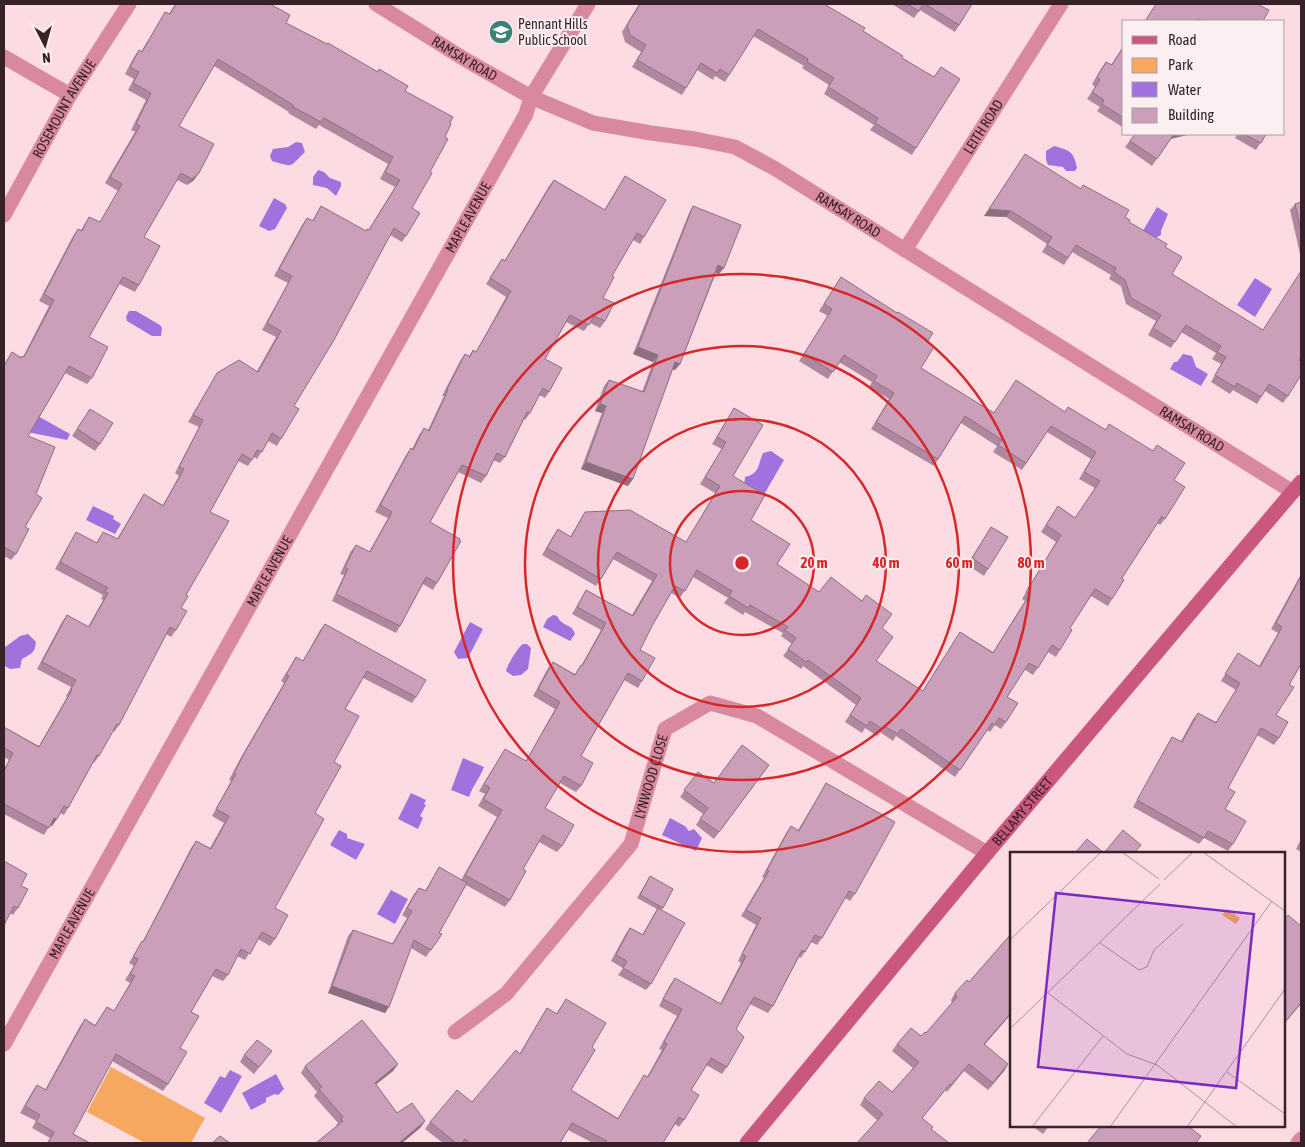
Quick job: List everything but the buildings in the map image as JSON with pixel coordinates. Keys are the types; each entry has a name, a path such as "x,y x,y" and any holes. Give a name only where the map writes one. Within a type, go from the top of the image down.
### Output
{"street":[{"name":"ROSEMOUNT AVENUE","path":"4,215 70,95 129,4"},
{"name":"RAMSAY ROAD","path":"376,4 530,97 593,123 735,147 774,168 905,250 1297,487"},
{"name":"MAPLE AVENUE","path":"4,1044 526,114 530,97 588,4"},
{"name":"LEITH ROAD","path":"905,250 1061,4"},
{"path":"4,57 70,95"},
{"name":"BELLAMY STREET","path":"747,1143 987,854 1297,487"},
{"name":"LYNWOOD CLOSE","path":"456,1032 506,994 631,844 665,729 710,703 757,716 987,854"},
{"path":"1298,1143 1301,1139"}],"green space":[{"path":"111,1067 205,1118 191,1143 145,1143 87,1112"}],"water":[{"path":"296,142 302,143 305,152 294,163 285,165 272,161 270,156 273,149 288,147"},
{"path":"1054,146 1068,150 1073,155 1077,168 1075,171 1066,171 1063,167 1048,165 1046,151"},
{"path":"318,170 324,172 330,178 341,182 336,196 327,188 313,185 313,177"},
{"path":"274,198 285,204 287,208 275,229 269,231 259,226"},
{"path":"1157,207 1168,214 1161,235 1152,240 1141,234"},
{"path":"1255,278 1272,289 1255,317 1237,305"},
{"path":"129,311 136,311 160,325 162,328 161,336 152,336 127,321 126,317"},
{"path":"1183,354 1192,356 1196,367 1208,374 1201,386 1170,369 1174,362 1177,362"},
{"path":"36,415 70,434 67,440 27,432"},
{"path":"771,451 784,460 762,498 744,487 745,477 750,476 756,471 763,453"},
{"path":"93,506 114,516 113,519 121,524 115,534 86,520"},
{"path":"553,615 557,616 559,620 574,631 575,634 570,641 543,627 547,619"},
{"path":"470,622 483,629 468,658 458,659 454,652"},
{"path":"28,634 36,642 34,651 22,659 20,668 10,669 5,666 4,648 20,636"},
{"path":"523,644 527,644 531,648 528,669 521,675 513,676 506,671 510,661"},
{"path":"463,758 484,767 469,797 451,790"},
{"path":"411,793 426,800 424,804 426,805 420,816 423,818 418,829 398,819"},
{"path":"670,818 685,826 689,831 694,829 702,838 696,851 662,835"},
{"path":"339,830 347,834 347,838 365,844 356,860 330,845"},
{"path":"391,890 408,899 395,924 377,914"},
{"path":"230,1070 242,1076 221,1113 204,1103 220,1076 225,1078"},
{"path":"276,1074 284,1089 278,1095 275,1094 266,1098 266,1102 251,1110 242,1093"}],"place":[{"name":"Pennant Hills Public School","path":"501,32"}]}
